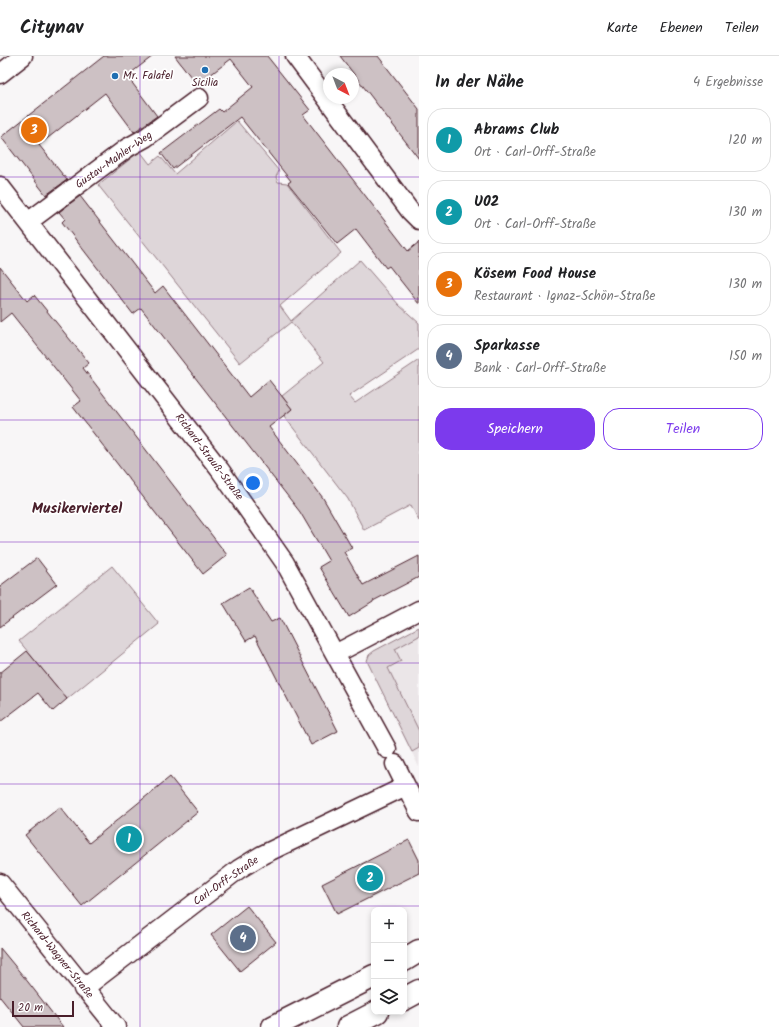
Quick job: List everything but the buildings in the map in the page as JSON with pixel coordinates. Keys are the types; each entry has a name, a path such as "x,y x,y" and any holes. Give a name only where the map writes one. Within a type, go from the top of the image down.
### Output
{"main road":[{"path":"407,958 419,950"},
{"path":"273,1027 371,978"},
{"path":"407,997 419,991"},
{"path":"348,1027 372,1015"}],"street":[{"path":"0,74 23,56"},
{"path":"295,56 410,211 419,220"},
{"name":"Gustav-Mahler-Weg","path":"28,222 127,148 145,138 199,98"},
{"name":"Richard-Strauß-Straße","path":"0,186 220,470 285,563 386,748"},
{"path":"335,654 419,610"},
{"path":"395,764 419,812"},
{"name":"Carl-Orff-Straße","path":"83,989 239,869 262,855 406,786"},
{"name":"Richard-Wagner-Straße","path":"0,883 83,989 116,1027"}],"shaded area":[{"path":"237,121 279,171 276,177 278,182 287,183 341,253 280,306 291,321 360,260 399,305 419,323 419,349 349,396 355,403 419,360 419,521 411,505 364,530 348,499 284,416 292,409 282,396 324,362 291,322 240,363 98,185 140,151 150,164 160,156 175,174"},
{"path":"112,566 159,624 67,699 19,641"},
{"path":"419,627 419,767 367,661 369,655 374,651"},
{"path":"419,627 419,636 395,649 401,661 388,668 419,731 419,748 412,752 367,661 369,655 374,651"}],"place":[{"name":"Sicilia","path":"205,70"},
{"name":"Mr. Falafel","path":"115,76"},
{"name":"Kösem Food House","path":"34,130"},
{"name":"Abrams Club","path":"129,839"},
{"name":"U02","path":"370,878"},
{"name":"Sparkasse","path":"243,938"}],"district":[{"name":"Musikerviertel","path":"77,509"}]}
